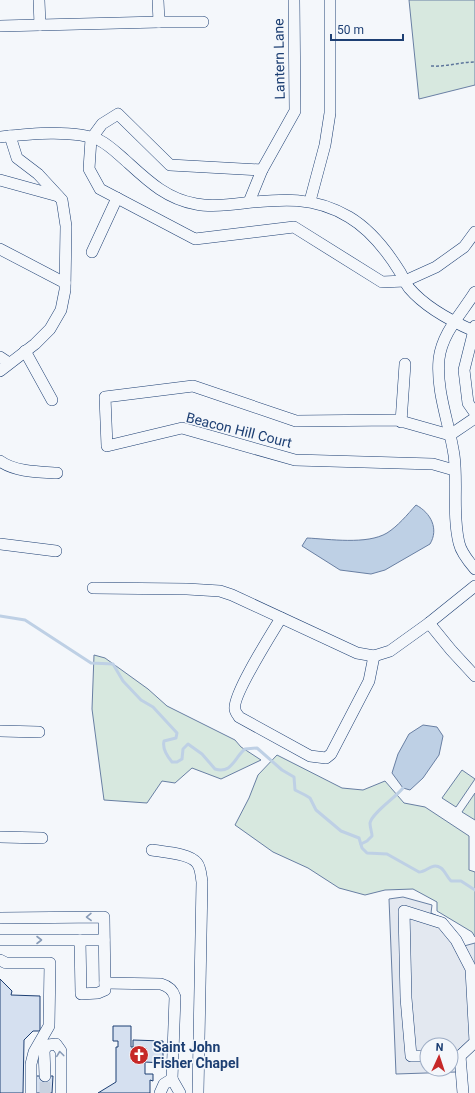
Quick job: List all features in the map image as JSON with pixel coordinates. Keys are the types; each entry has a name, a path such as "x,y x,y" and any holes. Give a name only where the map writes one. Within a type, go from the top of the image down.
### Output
{"street":[{"path":"39,0 40,25"},
{"path":"158,0 159,22"},
{"name":"Lantern Lane","path":"249,202 262,170 295,111 294,0"},
{"path":"310,201 325,145 330,114 330,0"},
{"path":"0,26 203,22"},
{"path":"262,170 170,165 118,114 102,124 91,139 89,169 100,189 195,239 294,227 382,282 405,281 436,267 464,247 475,232"},
{"path":"0,370 4,360 25,351 50,329 61,310 65,283 66,226 62,200 38,174 16,158 5,136 71,133 98,140 111,148 154,187 177,200 197,205 228,205 284,199 310,201 348,216 363,227 390,258 408,287 424,302 474,335 464,370 468,403 475,413"},
{"path":"0,180 59,196"},
{"path":"92,252 117,198"},
{"path":"0,249 65,283"},
{"path":"475,292 454,322 443,344 439,358 439,389 454,456 455,519 459,545 475,569"},
{"path":"25,351 52,400"},
{"path":"402,422 405,364"},
{"name":"Beacon Hill Court","path":"450,435 402,422 296,420 193,386 105,396 107,446 182,428 295,460 433,464 454,470"},
{"path":"450,435 475,418"},
{"path":"0,461 4,464 27,470 57,473"},
{"path":"0,544 56,551"},
{"path":"93,588 187,589 220,592 242,598 281,618 357,653 374,656 390,651 429,623 475,586"},
{"path":"281,618 240,688 235,701 235,709 239,717 310,756 326,758 331,754 369,681 374,656"},
{"path":"429,623 475,676"},
{"path":"0,731 39,732"},
{"path":"0,837 42,838"},
{"path":"152,850 172,852 191,858 197,863 202,882 198,1093"},
{"path":"419,1056 411,1056 406,998 404,911 442,923 456,940 470,969 475,1042 459,1054"},
{"path":"0,918 104,917 105,990 101,993 81,994 80,940"},
{"path":"0,940 104,940"},
{"path":"0,960 6,963 50,963 49,1026 34,1052 31,1064 31,1093"},
{"path":"105,983 161,984 172,990 175,997 172,1079 180,1093"},
{"path":"45,1076 44,1050 48,1044 56,1044 61,1051 61,1093"},
{"path":"459,1072 463,1093"},
{"path":"160,1093 164,1084 172,1079"}],"path":[{"path":"431,66 444,66 460,62 475,62"}],"shaded area":[{"path":"409,0 475,0 475,85 419,99"},
{"path":"94,655 105,658 148,689 167,706 235,740 241,747 261,760 221,779 192,768 175,783 162,781 147,803 104,800 92,709"},
{"path":"277,755 342,788 363,790 385,781 404,803 425,807 469,836 469,870 475,872 475,937 472,932 437,911 437,902 413,889 385,890 365,895 339,888 308,868 273,852 235,825 249,798 258,775"},
{"path":"462,770 475,779 456,807 442,798"},
{"path":"475,793 475,820 462,812"},
{"path":"403,897 432,905 431,913 442,918 454,929 464,946 475,943 475,1042 459,1067 459,1037 419,1037 419,1073 396,1074 389,899"}],"water":[{"path":"416,505 426,512 432,522 434,533 433,538 430,544 385,570 371,574 340,570 302,546 307,538 359,540 379,537 395,527"},
{"path":"423,725 437,727 443,736 439,755 423,778 410,790 403,788 392,773 398,754 409,734"}],"building":[{"path":"0,979 12,991 11,995 40,996 40,1031 33,1031 24,1040 23,1093 0,1093"},
{"name":"Saint John Fisher Chapel","path":"113,1026 131,1026 131,1047 133,1047 133,1040 163,1041 163,1063 145,1062 145,1074 153,1074 153,1081 150,1080 150,1093 98,1093 116,1082 116,1047 118,1047 118,1041 113,1041"},
{"path":"36,1076 53,1076 52,1093 36,1093"}],"waterway":[{"path":"0,616 25,620 91,663 113,664 123,681 141,700 153,707 177,733 176,738 164,741 164,750 172,762 177,762 182,759 183,749 188,744 202,754 215,769 221,770 229,767 245,749 257,748 282,770 294,777 295,790 310,798 316,810 341,831 359,838 362,848 367,853 387,854 419,872 438,866 451,881 461,881 475,890"},
{"path":"361,844 372,836 370,823 372,819 379,810 403,788"}],"tunnel":[{"path":"45,1076 45,1093"}],"place":[{"name":"Saint John Fisher Chapel","path":"139,1055"}]}
